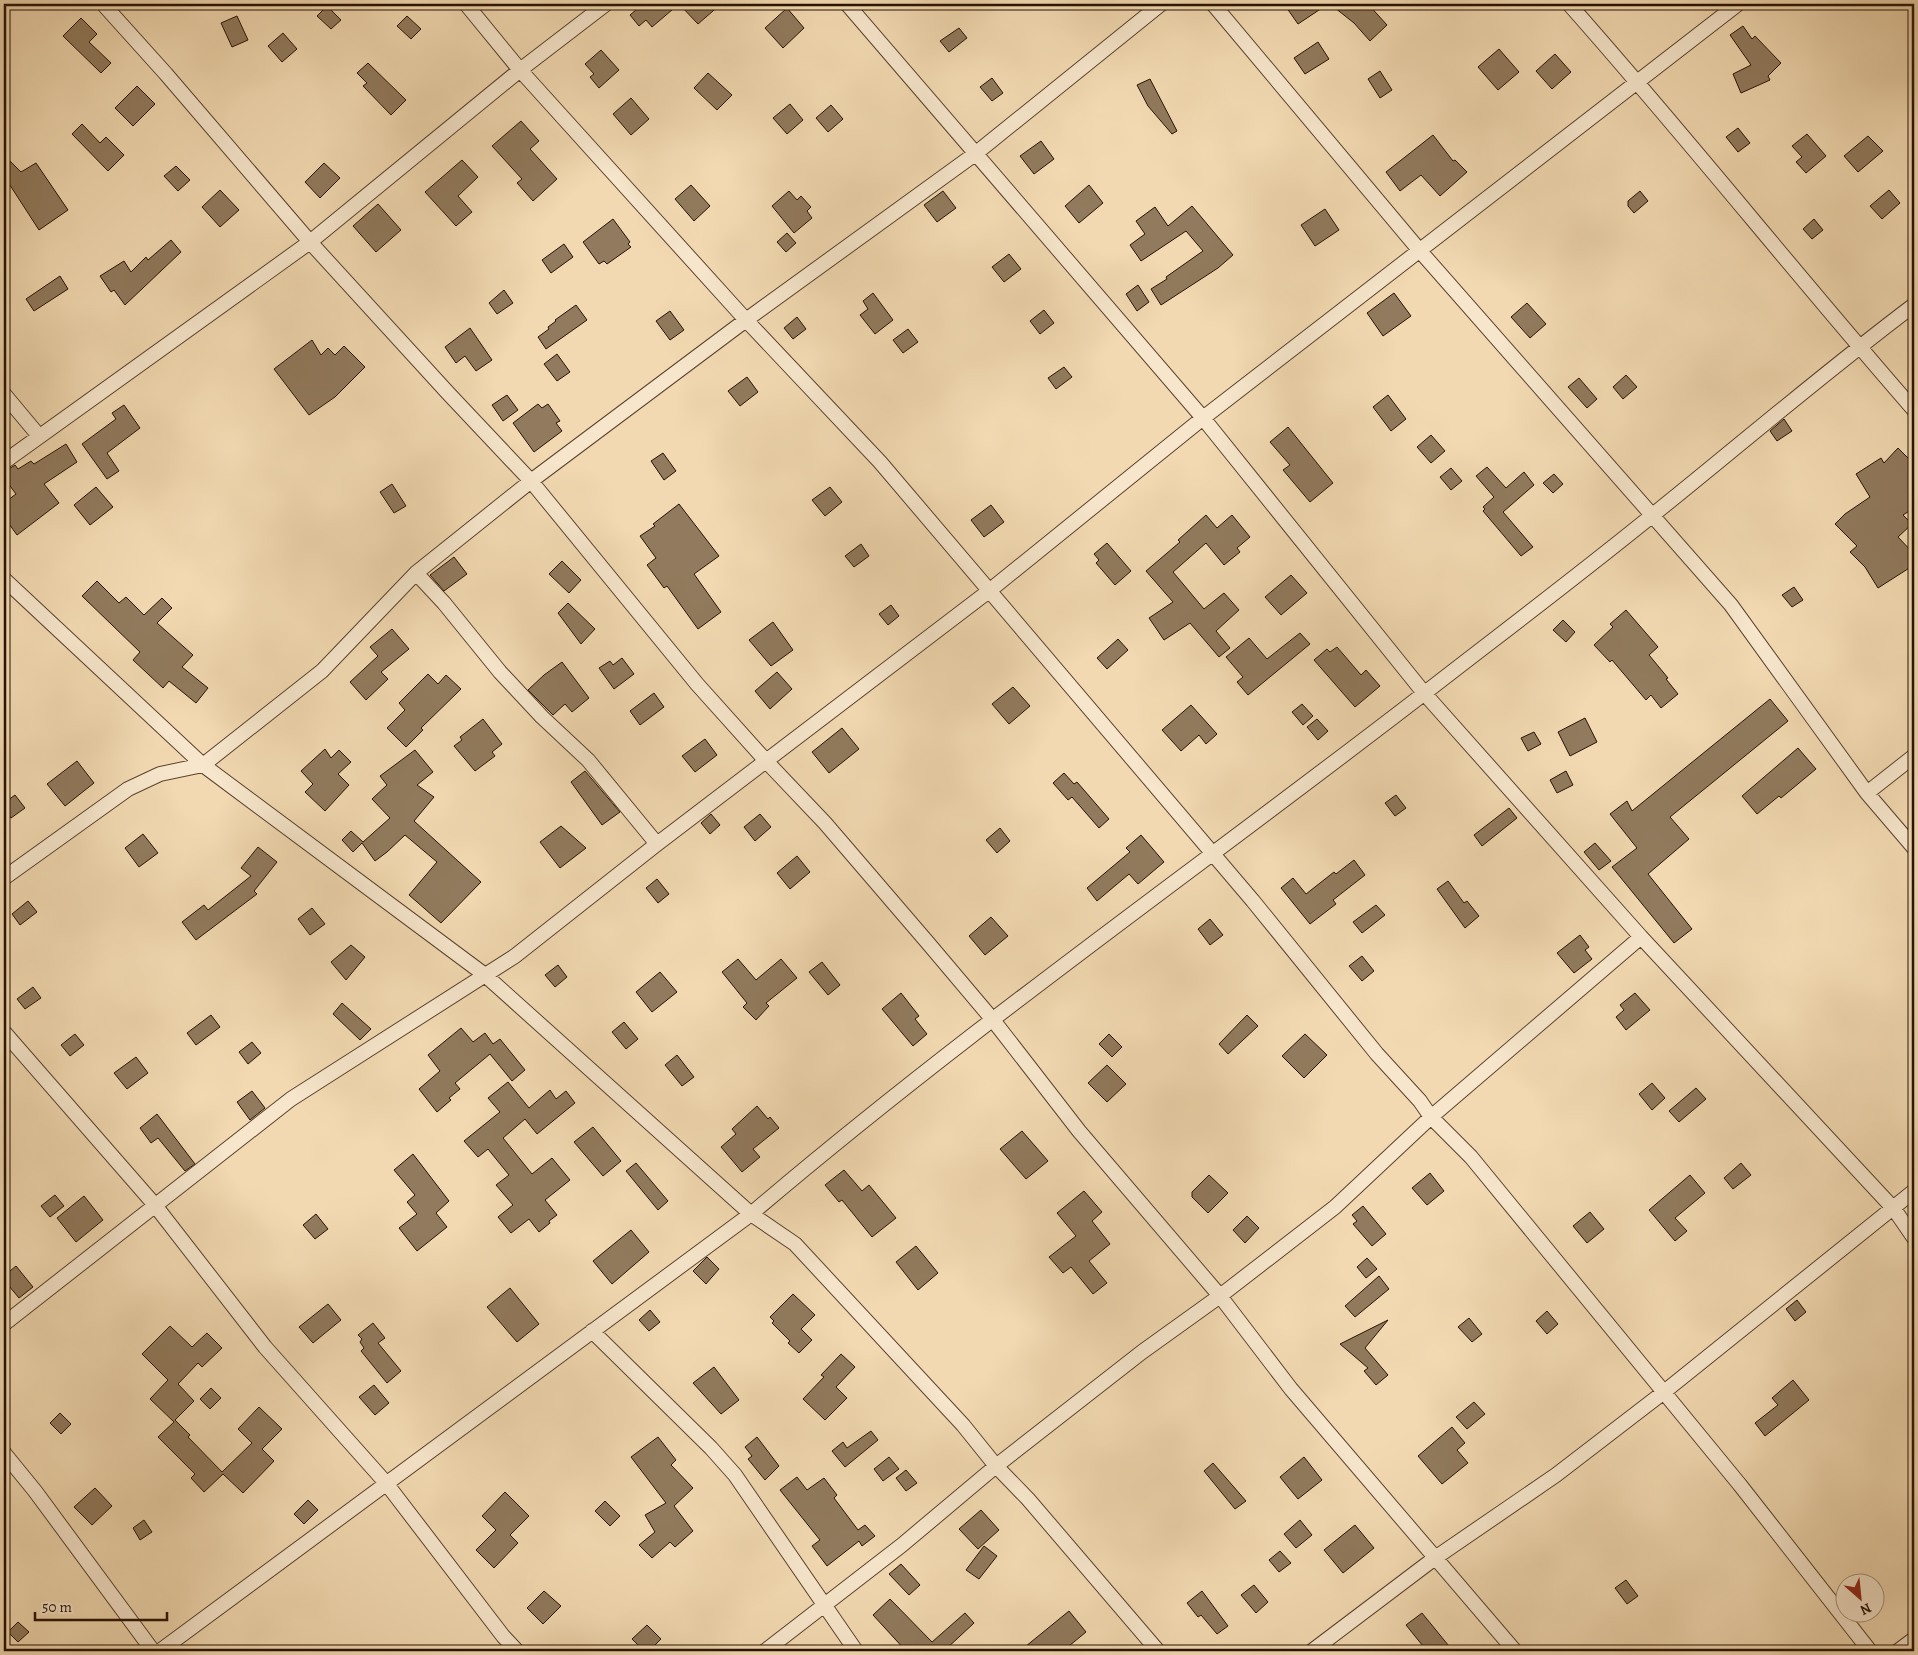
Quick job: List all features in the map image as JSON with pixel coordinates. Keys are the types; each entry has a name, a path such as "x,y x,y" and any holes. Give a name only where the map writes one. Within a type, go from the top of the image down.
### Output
{"street":[{"path":"102,4 166,74 310,242 441,386 532,481 697,684 766,762 825,823 992,1020 1079,1131 1220,1296 1291,1389 1515,1651"},
{"path":"466,4 520,70 746,320 880,462 1253,901 1377,1054 1420,1101 1431,1117 1471,1157 1740,1485 1870,1651"},
{"path":"4,462 310,242 520,70 606,4"},
{"path":"847,4 1203,418 1424,693 1641,937 1894,1209 1914,1238"},
{"path":"4,878 128,789 160,774 203,765 322,671 416,573 532,481 746,320 975,154 1161,4"},
{"path":"1213,4 1420,251 1731,604 1867,793 1914,848"},
{"path":"1569,4 1638,82 1914,410"},
{"path":"4,1324 154,1204 291,1099 515,956 657,844 989,591 1203,418 1738,4"},
{"path":"160,1651 751,1214 992,1020 1424,693 1652,516 1859,346 1914,305"},
{"path":"4,394 39,436"},
{"path":"416,573 444,603 500,672 542,717 588,760 657,844"},
{"path":"4,579 203,765 485,975 751,1214 795,1244 963,1425 996,1466 1028,1499 1158,1651"},
{"path":"1867,793 1914,756"},
{"path":"765,1651 902,1545 996,1466 1142,1352 1220,1296 1335,1207 1431,1117 1641,937"},
{"path":"4,1032 154,1204 265,1347 386,1483 503,1636 517,1651"},
{"path":"1312,1651 1435,1558 1556,1475 1664,1392 1914,1191"},
{"path":"592,1331 711,1448 735,1475 856,1651"},
{"path":"4,1453 36,1491 153,1651"},
{"path":"1898,1651 1914,1639"}],"building":[{"path":"643,4 679,4 652,27 646,20 639,26 630,15"},
{"path":"679,4 721,4 698,24"},
{"path":"1284,4 1328,4 1298,24"},
{"path":"1330,4 1368,4 1387,25 1370,41 1354,23"},
{"path":"327,6 341,20 331,29 317,16"},
{"path":"787,8 804,28 783,48 765,28"},
{"path":"237,16 248,40 232,47 221,23"},
{"path":"407,16 421,29 411,39 397,26"},
{"path":"81,18 97,34 89,42 111,63 101,73 63,36"},
{"path":"1743,26 1752,39 1755,36 1781,63 1768,76 1770,80 1741,93 1733,74 1751,65 1730,35"},
{"path":"959,28 967,38 949,52 940,41"},
{"path":"283,33 297,49 282,62 268,46"},
{"path":"1318,42 1329,59 1305,74 1294,58"},
{"path":"1499,49 1519,72 1498,90 1478,67"},
{"path":"601,50 619,70 599,88 590,77 594,74 585,64"},
{"path":"1555,54 1571,72 1552,89 1536,71"},
{"path":"368,63 406,100 391,115 363,86 367,83 357,73"},
{"path":"1380,71 1392,90 1380,98 1368,79"},
{"path":"708,73 732,95 717,110 694,88"},
{"path":"992,78 1003,93 992,101 980,87"},
{"path":"1150,79 1177,131 1172,134 1148,106 1137,85"},
{"path":"137,86 155,104 133,126 115,108"},
{"path":"631,98 649,119 631,135 613,114"},
{"path":"790,104 803,120 787,134 773,118"},
{"path":"831,105 843,119 828,132 816,118"},
{"path":"521,121 539,141 530,149 557,179 533,201 517,183 522,179 492,146"},
{"path":"82,124 100,143 106,137 124,155 108,171 72,134"},
{"path":"1738,128 1750,143 1738,152 1726,137"},
{"path":"1807,134 1826,156 1806,173 1796,162 1802,157 1792,146"},
{"path":"1433,135 1453,161 1455,160 1467,172 1440,196 1421,175 1400,191 1386,172"},
{"path":"1868,136 1883,151 1858,172 1844,156"},
{"path":"1041,141 1054,159 1034,174 1020,156"},
{"path":"4,155 21,172 36,163 68,210 39,230 4,176"},
{"path":"462,160 478,177 458,196 472,212 456,226 425,192"},
{"path":"324,163 340,178 320,198 305,182"},
{"path":"176,166 190,180 178,191 164,176"},
{"path":"691,185 710,206 694,221 675,199"},
{"path":"1089,185 1103,203 1079,223 1065,206"},
{"path":"220,190 239,210 220,227 202,207"},
{"path":"1889,190 1900,203 1882,219 1870,206"},
{"path":"789,191 797,200 801,196 811,207 807,211 812,218 794,233 772,206"},
{"path":"943,191 956,208 937,222 924,205"},
{"path":"1640,191 1648,201 1634,213 1628,206 1628,201"},
{"path":"378,204 401,230 376,252 353,226"},
{"path":"1192,206 1233,255 1218,268 1161,305 1151,289 1203,251 1186,231 1141,261 1130,245 1145,234 1136,221 1155,207 1168,226"},
{"path":"1325,209 1339,230 1315,246 1301,225"},
{"path":"613,219 630,242 628,244 631,247 607,264 604,261 599,264 583,242"},
{"path":"1814,219 1823,230 1812,239 1803,229"},
{"path":"787,233 796,243 786,252 777,242"},
{"path":"171,240 181,252 125,305 114,290 111,292 100,276 124,261 131,272 146,257 148,260"},
{"path":"564,244 573,257 551,273 542,260"},
{"path":"1009,254 1021,269 1004,282 992,267"},
{"path":"60,276 68,289 34,311 26,299"},
{"path":"1138,285 1149,302 1137,311 1126,294"},
{"path":"504,290 513,303 497,314 489,303"},
{"path":"873,293 893,320 875,334 860,315 868,309 863,301"},
{"path":"1394,293 1411,316 1383,336 1367,313"},
{"path":"1527,303 1546,324 1530,338 1511,317"},
{"path":"576,305 587,320 546,349 538,337 549,329 548,327 555,320"},
{"path":"1044,310 1054,323 1040,334 1030,321"},
{"path":"670,311 684,330 670,340 656,321"},
{"path":"797,317 806,329 793,339 784,328"},
{"path":"470,328 492,360 476,371 465,356 456,363 445,347"},
{"path":"908,329 918,342 903,353 893,340"},
{"path":"312,340 321,355 328,348 335,355 344,346 365,367 335,397 309,415 274,369"},
{"path":"557,354 570,372 557,381 544,364"},
{"path":"1064,367 1072,377 1056,389 1048,378"},
{"path":"1626,375 1637,387 1623,399 1613,387"},
{"path":"747,377 758,392 740,406 728,391"},
{"path":"1579,378 1597,399 1587,408 1568,387"},
{"path":"507,395 518,410 503,421 492,405"},
{"path":"1388,395 1406,419 1391,431 1373,407"},
{"path":"538,404 542,408 548,404 560,421 556,423 562,431 534,452 513,423"},
{"path":"124,405 140,428 107,453 119,471 107,479 82,444 116,419 112,413"},
{"path":"1784,419 1792,431 1777,441 1770,431"},
{"path":"1288,427 1333,483 1310,502 1283,470 1290,465 1270,442"},
{"path":"1431,435 1445,451 1431,463 1417,447"},
{"path":"66,444 77,462 44,484 59,503 17,535 7,521 10,519 4,510 4,503 16,494 4,478 4,472 15,465 18,469 31,461 34,464"},
{"path":"1898,448 1914,464 1914,508 1903,515 1912,524 1898,537 1914,554 1914,565 1878,588 1865,567 1850,552 1857,546 1835,524 1845,514 1870,497 1856,474 1881,458 1884,463"},
{"path":"663,453 676,471 664,480 651,461"},
{"path":"1487,467 1506,488 1524,472 1534,485 1503,512 1533,547 1521,556 1483,511 1485,509 1483,507 1494,497 1476,476"},
{"path":"1451,468 1462,481 1451,490 1440,477"},
{"path":"1554,474 1563,484 1553,493 1543,483"},
{"path":"392,484 406,506 394,513 380,492"},
{"path":"96,487 113,507 90,525 74,505"},
{"path":"830,487 842,502 825,516 812,500"},
{"path":"679,504 719,556 694,574 721,612 698,629 667,586 664,588 647,565 656,558 640,536 655,526 653,524"},
{"path":"991,505 1004,522 984,537 971,520"},
{"path":"1206,515 1217,528 1232,515 1250,537 1237,548 1240,552 1224,565 1206,543 1173,572 1204,609 1224,593 1239,610 1216,631 1230,648 1219,657 1190,623 1164,640 1149,618 1173,602 1146,571 1180,542 1178,540"},
{"path":"1107,543 1131,571 1115,585 1096,563 1099,560 1094,554"},
{"path":"861,544 869,556 854,567 845,556"},
{"path":"454,557 467,574 444,591 430,575"},
{"path":"562,561 581,580 569,593 549,574"},
{"path":"1291,575 1307,593 1281,615 1265,597"},
{"path":"97,581 119,603 126,597 144,615 162,598 172,608 157,623 193,655 182,667 208,688 196,703 169,681 163,688 133,660 140,652 82,596"},
{"path":"1794,587 1803,600 1792,607 1782,595"},
{"path":"568,603 595,629 581,644 558,613"},
{"path":"891,605 899,616 888,625 879,614"},
{"path":"1626,610 1658,647 1649,655 1668,678 1666,679 1678,694 1661,708 1651,695 1646,700 1612,660 1610,662 1594,645 1613,627 1610,624"},
{"path":"1563,620 1575,632 1566,642 1553,630"},
{"path":"773,622 793,650 771,666 749,640"},
{"path":"392,629 409,649 381,672 388,679 366,700 350,682 378,656 370,647"},
{"path":"1300,633 1310,644 1248,695 1237,682 1243,677 1226,657 1249,638 1267,659"},
{"path":"1118,639 1128,650 1107,669 1097,658"},
{"path":"1337,647 1361,675 1366,670 1380,686 1355,707 1314,660 1327,649 1330,652"},
{"path":"622,658 634,674 614,689 599,668 610,661 613,665"},
{"path":"562,662 589,698 572,712 565,704 553,715 528,690"},
{"path":"777,672 792,689 770,709 755,691"},
{"path":"428,674 438,684 446,675 461,689 421,728 423,730 406,747 387,728 405,710 399,703"},
{"path":"1013,687 1030,706 1009,724 992,704"},
{"path":"654,693 664,707 640,725 630,711"},
{"path":"1770,699 1788,721 1670,817 1689,839 1648,874 1692,929 1674,943 1612,867 1637,848 1610,814 1627,801 1632,811"},
{"path":"1302,704 1313,716 1303,725 1292,712"},
{"path":"1191,705 1217,734 1206,744 1199,735 1181,751 1162,730"},
{"path":"1585,718 1597,742 1570,756 1558,732"},
{"path":"483,719 502,744 492,752 495,756 475,771 454,746 462,740 460,737"},
{"path":"1317,719 1328,731 1318,740 1307,727"},
{"path":"842,728 859,749 829,773 812,752"},
{"path":"1534,732 1541,744 1528,751 1521,738"},
{"path":"705,739 717,755 695,772 682,756"},
{"path":"1798,748 1816,769 1781,798 1779,796 1757,814 1742,796"},
{"path":"325,749 331,758 339,750 351,762 338,774 349,785 325,811 305,792 313,784 301,771"},
{"path":"415,750 433,772 417,785 434,797 414,821 481,882 441,923 409,895 437,862 405,835 375,861 362,843 353,852 342,840 351,831 363,842 390,818 372,799 387,785 380,776"},
{"path":"77,761 94,783 65,806 47,784"},
{"path":"585,771 620,812 602,825 571,782"},
{"path":"1566,771 1573,785 1557,793 1550,780"},
{"path":"1064,773 1074,784 1077,782 1109,819 1099,828 1072,797 1068,800 1053,783"},
{"path":"15,795 25,808 11,818 4,809 4,803"},
{"path":"1396,795 1406,808 1395,816 1385,803"},
{"path":"1509,808 1517,818 1482,846 1474,835"},
{"path":"711,814 720,825 710,834 701,823"},
{"path":"760,814 771,827 755,841 744,827"},
{"path":"561,826 586,848 560,868 540,842"},
{"path":"1000,828 1010,841 997,853 986,840"},
{"path":"143,834 158,853 139,867 125,848"},
{"path":"1141,835 1164,862 1138,884 1129,874 1097,901 1087,888 1130,852 1126,848"},
{"path":"1595,843 1611,861 1599,870 1584,852"},
{"path":"258,847 277,862 254,891 257,894 196,940 182,922 204,905 208,910 251,876 241,868"},
{"path":"797,856 810,872 790,889 777,873"},
{"path":"1354,860 1365,875 1333,900 1336,904 1310,924 1281,888 1293,878 1306,894 1334,872 1336,874"},
{"path":"657,879 669,894 658,903 646,888"},
{"path":"1448,881 1464,903 1467,901 1479,916 1465,928 1437,889"},
{"path":"28,901 37,912 20,925 12,914"},
{"path":"1376,905 1385,915 1362,933 1353,922"},
{"path":"312,908 325,924 310,935 298,919"},
{"path":"991,917 1008,936 985,955 969,936"},
{"path":"1210,919 1223,935 1210,945 1198,929"},
{"path":"1580,935 1589,947 1585,950 1592,959 1574,973 1557,953"},
{"path":"351,945 365,957 346,980 331,962"},
{"path":"1362,956 1374,971 1362,981 1349,966"},
{"path":"738,959 756,980 781,959 797,978 766,1003 769,1006 756,1020 743,1007 747,1003 722,972"},
{"path":"822,962 840,985 828,995 809,972"},
{"path":"558,965 567,977 555,987 545,975"},
{"path":"660,972 677,992 652,1012 636,992"},
{"path":"33,987 41,998 25,1009 17,999"},
{"path":"901,993 919,1016 915,1019 927,1034 913,1046 882,1009"},
{"path":"1635,993 1650,1010 1626,1030 1616,1017 1624,1010 1620,1005"},
{"path":"342,1003 371,1029 360,1040 333,1014"},
{"path":"211,1015 220,1027 196,1045 187,1033"},
{"path":"1247,1015 1258,1026 1228,1054 1219,1044"},
{"path":"624,1022 638,1039 626,1049 612,1032"},
{"path":"461,1028 473,1042 485,1033 493,1044 500,1039 525,1070 512,1081 490,1054 455,1083 460,1089 437,1112 419,1089 440,1071 428,1055"},
{"path":"75,1034 84,1045 70,1056 61,1045"},
{"path":"1109,1034 1122,1047 1112,1057 1099,1044"},
{"path":"1305,1034 1327,1055 1304,1078 1282,1056"},
{"path":"252,1042 261,1053 248,1064 239,1052"},
{"path":"677,1055 694,1077 682,1086 665,1065"},
{"path":"136,1057 148,1073 127,1089 114,1073"},
{"path":"1107,1065 1126,1084 1107,1102 1088,1083"},
{"path":"508,1082 529,1108 550,1090 556,1099 566,1091 575,1103 537,1134 525,1119 503,1138 532,1174 552,1158 570,1180 545,1200 557,1215 539,1232 529,1219 511,1233 498,1217 513,1205 496,1185 509,1175 488,1149 478,1157 464,1141 500,1112 488,1098"},
{"path":"1652,1083 1665,1098 1652,1110 1639,1094"},
{"path":"1696,1088 1706,1099 1679,1122 1669,1111"},
{"path":"252,1091 265,1108 250,1120 237,1102"},
{"path":"757,1106 779,1128 753,1149 760,1157 742,1172 721,1147 736,1134 732,1129"},
{"path":"157,1114 195,1164 185,1171 158,1138 151,1143 140,1128"},
{"path":"593,1127 621,1161 603,1176 574,1142"},
{"path":"1022,1131 1048,1161 1026,1179 1000,1149"},
{"path":"413,1154 449,1201 436,1213 447,1227 417,1251 399,1228 417,1214 407,1202 415,1195 394,1170"},
{"path":"636,1163 668,1201 658,1210 626,1171"},
{"path":"1741,1163 1751,1175 1733,1189 1724,1178"},
{"path":"844,1170 862,1191 869,1185 896,1218 872,1237 842,1200 839,1202 825,1185"},
{"path":"1430,1173 1444,1191 1427,1205 1412,1188"},
{"path":"1209,1175 1228,1193 1208,1213 1192,1197 1192,1192"},
{"path":"1690,1175 1705,1193 1675,1218 1687,1231 1675,1241 1649,1210"},
{"path":"1084,1191 1102,1212 1092,1221 1110,1244 1089,1261 1107,1283 1093,1294 1071,1267 1063,1273 1049,1257 1076,1236 1057,1213"},
{"path":"55,1195 64,1206 50,1217 41,1206"},
{"path":"84,1196 103,1220 76,1242 57,1218"},
{"path":"1363,1206 1386,1234 1372,1246 1353,1224 1357,1221 1352,1215"},
{"path":"1590,1212 1604,1229 1587,1243 1573,1226"},
{"path":"316,1214 328,1229 315,1239 303,1225"},
{"path":"1247,1216 1259,1228 1245,1243 1233,1230"},
{"path":"631,1230 649,1252 612,1284 593,1261"},
{"path":"916,1246 938,1273 918,1290 896,1262"},
{"path":"707,1257 719,1269 706,1284 693,1271"},
{"path":"1367,1258 1377,1269 1366,1278 1357,1267"},
{"path":"16,1266 33,1287 19,1298 4,1280 4,1276"},
{"path":"1379,1276 1389,1289 1355,1317 1345,1306"},
{"path":"510,1288 539,1324 517,1342 487,1307"},
{"path":"793,1294 815,1315 801,1329 812,1340 799,1353 788,1343 790,1341 772,1323 774,1321 770,1317"},
{"path":"1797,1300 1806,1312 1795,1321 1786,1309"},
{"path":"328,1304 341,1320 313,1343 299,1327"},
{"path":"650,1310 660,1322 649,1331 639,1320"},
{"path":"1547,1311 1558,1324 1547,1334 1536,1321"},
{"path":"1469,1318 1482,1334 1472,1342 1458,1327"},
{"path":"1388,1320 1365,1348 1388,1375 1376,1385 1364,1371 1368,1368 1340,1344"},
{"path":"373,1323 385,1338 378,1343 401,1371 387,1383 361,1351 364,1348 360,1342 362,1339 358,1335"},
{"path":"170,1326 192,1347 207,1333 222,1348 202,1367 198,1363 178,1384 194,1401 175,1420 190,1435 188,1437 222,1472 252,1443 238,1429 259,1407 282,1429 262,1449 274,1461 243,1493 223,1474 204,1492 191,1478 195,1474 158,1437 174,1422 150,1399 168,1380 142,1354"},
{"path":"841,1354 855,1367 836,1387 847,1398 825,1420 803,1399 824,1377 821,1375"},
{"path":"714,1367 739,1400 721,1414 693,1383"},
{"path":"1793,1380 1809,1400 1765,1436 1755,1423 1778,1405 1772,1398"},
{"path":"374,1385 389,1403 375,1415 359,1397"},
{"path":"211,1388 221,1398 210,1409 200,1399"},
{"path":"1474,1402 1485,1414 1467,1429 1456,1417"},
{"path":"60,1413 71,1424 61,1434 50,1423"},
{"path":"1452,1427 1465,1443 1457,1450 1468,1463 1442,1484 1418,1456"},
{"path":"871,1431 878,1440 845,1467 832,1451 843,1442 847,1448"},
{"path":"658,1437 676,1460 671,1465 693,1488 674,1506 693,1531 675,1547 670,1542 652,1558 639,1545 655,1532 645,1515 666,1503 631,1457"},
{"path":"757,1437 779,1466 765,1480 748,1459 752,1456 745,1447"},
{"path":"889,1457 899,1469 883,1481 874,1469"},
{"path":"1304,1457 1322,1480 1298,1499 1280,1477"},
{"path":"1213,1463 1246,1501 1235,1509 1204,1471"},
{"path":"906,1470 917,1483 906,1491 896,1478"},
{"path":"797,1477 807,1490 824,1478 837,1495 834,1498 858,1530 865,1525 875,1536 862,1546 859,1541 827,1566 812,1546 820,1540 780,1490"},
{"path":"95,1488 112,1506 92,1525 74,1507"},
{"path":"505,1492 529,1516 510,1535 518,1543 494,1568 476,1550 496,1530 482,1516"},
{"path":"308,1500 318,1510 304,1524 294,1514"},
{"path":"605,1501 620,1516 610,1526 595,1511"},
{"path":"981,1510 999,1530 978,1549 959,1529"},
{"path":"144,1520 152,1532 140,1540 133,1528"},
{"path":"1300,1520 1312,1535 1296,1548 1284,1534"},
{"path":"1355,1525 1374,1548 1343,1573 1324,1550"},
{"path":"984,1546 997,1556 979,1579 966,1570"},
{"path":"1280,1551 1291,1563 1279,1572 1269,1560"},
{"path":"901,1564 920,1585 909,1595 889,1574"},
{"path":"1626,1580 1638,1596 1627,1604 1615,1588"},
{"path":"1254,1585 1268,1602 1256,1613 1241,1595"},
{"path":"544,1591 561,1606 543,1624 527,1608"},
{"path":"1202,1591 1228,1626 1217,1634 1201,1615 1198,1617 1187,1603"},
{"path":"890,1599 932,1642 965,1613 974,1623 944,1651 906,1651 873,1615"},
{"path":"1069,1611 1086,1632 1063,1651 1020,1651"},
{"path":"1422,1613 1453,1651 1427,1651 1406,1625"},
{"path":"18,1622 29,1632 18,1642 8,1632"},
{"path":"647,1625 661,1639 649,1651 644,1651 632,1639"}]}
